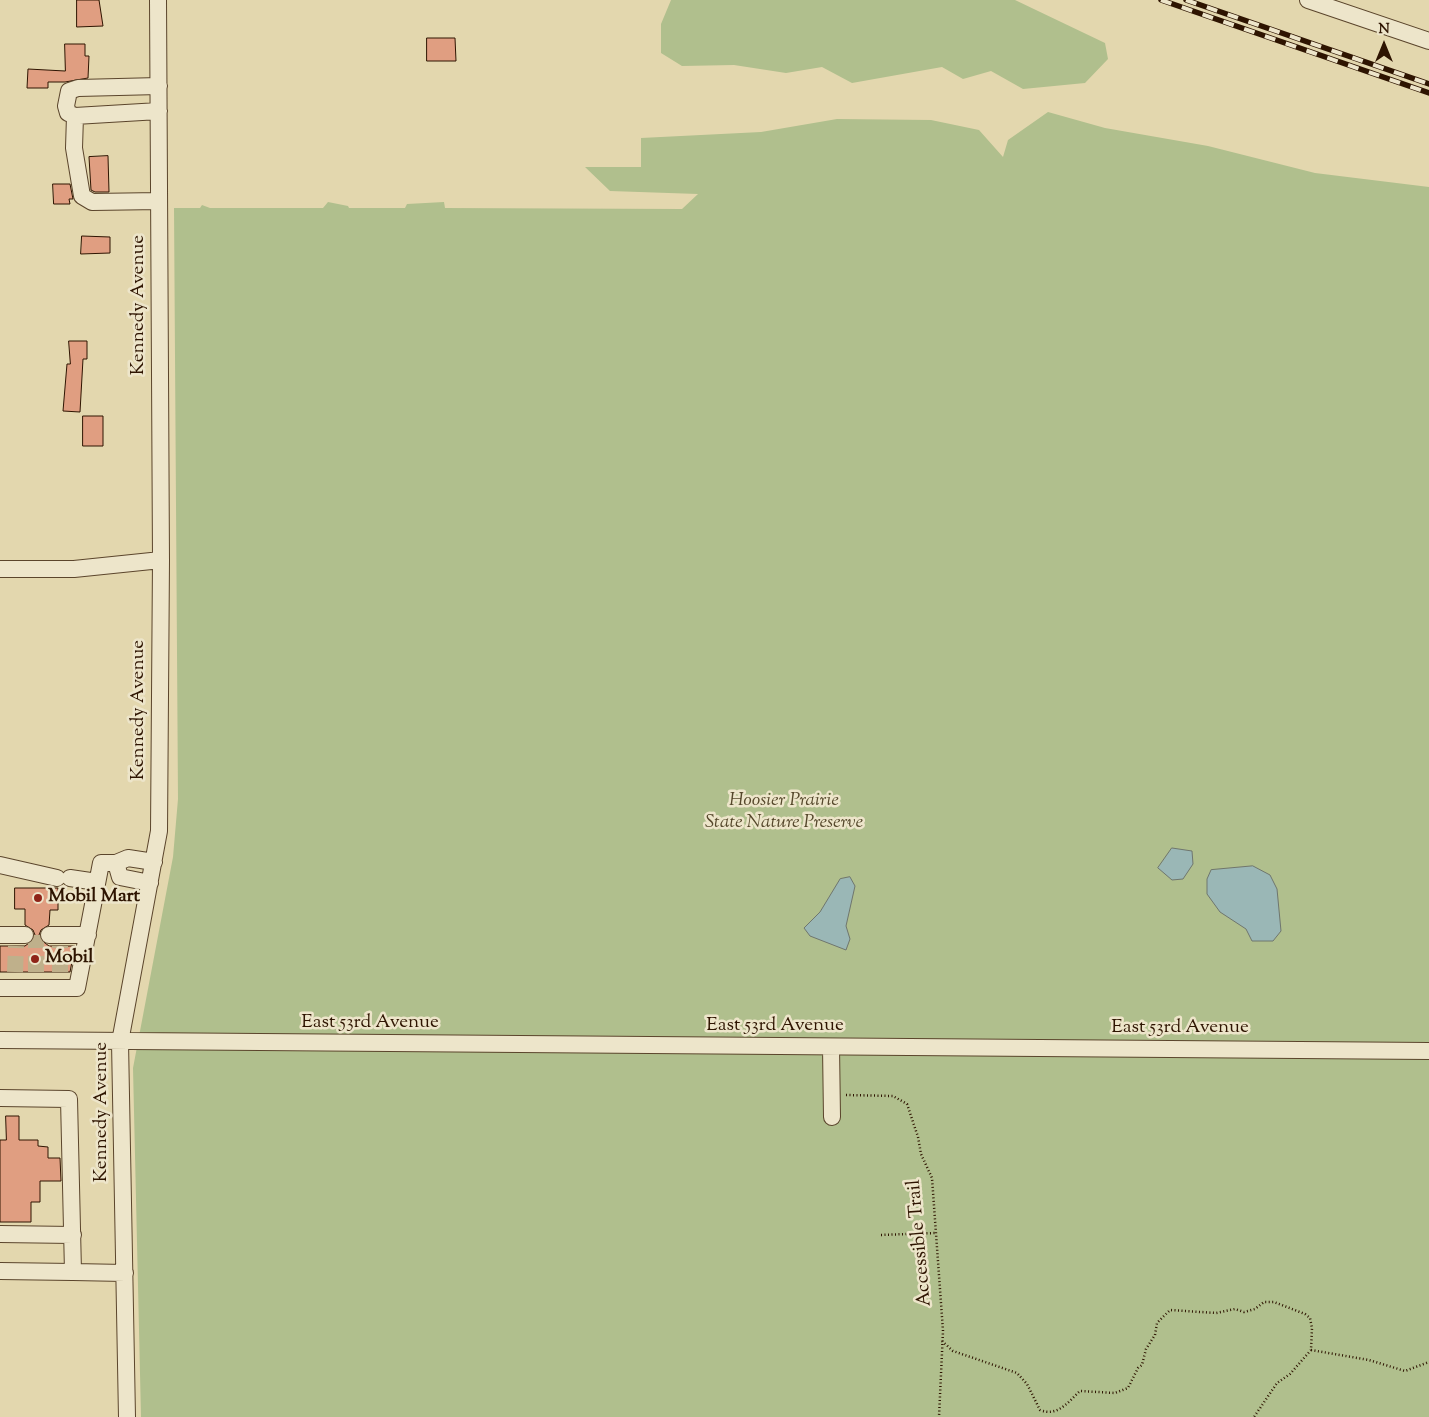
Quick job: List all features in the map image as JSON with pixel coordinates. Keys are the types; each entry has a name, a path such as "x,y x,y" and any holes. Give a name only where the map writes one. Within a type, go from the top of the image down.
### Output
{"street":[{"name":"Kennedy Avenue","path":"127,1417 120,1042 159,831 161,560 158,0"},
{"path":"1308,0 1429,41"},
{"path":"159,86 78,88 69,91 66,106 68,113 75,116 159,111"},
{"path":"75,116 74,148 82,196 92,202 159,201"},
{"path":"0,569 74,569 161,560"},
{"path":"10,982 60,980 77,988 101,863 116,863 128,858 154,862"},
{"path":"116,863 120,877 150,882"},
{"path":"0,865 63,878 97,882"},
{"path":"57,939 88,935"},
{"name":"East 53rd Avenue","path":"0,1040 1429,1051"},
{"path":"831,1047 832,1117"},
{"path":"0,1098 69,1099 73,1272"},
{"path":"0,1234 73,1235"},
{"path":"0,1271 125,1272"}],"path":[{"name":"Accessible Trail","path":"832,1095 893,1096 907,1104 918,1137 921,1154 932,1178 942,1341 939,1417"},
{"path":"881,1235 936,1233"},
{"path":"942,1341 954,1351 1017,1373 1028,1384 1040,1410 1053,1412 1059,1411 1080,1391 1115,1393 1128,1388 1138,1368 1142,1365 1146,1349 1155,1335 1157,1323 1170,1310 1216,1313 1235,1309 1244,1312 1255,1309 1264,1302 1274,1302 1305,1314 1310,1318 1312,1328 1311,1350 1290,1374 1277,1383 1254,1417"},
{"path":"1311,1350 1369,1360 1405,1371 1429,1362"}],"green space":[{"path":"671,0 1015,0 1105,43 1108,59 1085,83 1023,89 991,71 963,79 942,67 852,83 822,67 786,73 734,65 682,66 661,53 661,24"},
{"name":"Hoosier Prairie State Nature Preserve","path":"1048,112 1105,128 1208,146 1315,173 1429,187 1429,1417 141,1417 133,1068 173,857 178,799 174,208 200,208 202,205 210,208 323,208 328,202 348,206 349,208 405,208 407,204 444,202 445,208 682,209 698,194 610,191 585,167 641,167 641,138 761,132 837,119 931,120 979,130 1003,157 1008,140"}],"water":[{"path":"1172,848 1192,851 1193,864 1183,879 1172,880 1158,868"},
{"path":"1253,866 1270,875 1277,889 1281,931 1273,941 1252,941 1246,929 1220,912 1207,894 1207,879 1211,870"},
{"path":"850,877 855,886 846,926 850,939 846,950 810,936 804,928 820,912 840,879"}],"building":[{"path":"77,0 99,0 103,26 77,27"},
{"path":"427,38 455,38 456,61 427,61"},
{"path":"65,44 85,44 85,56 89,56 88,78 65,82 48,82 48,88 27,88 28,69 65,71"},
{"path":"108,156 109,192 95,192 91,190 89,157"},
{"path":"53,184 70,184 73,199 69,199 70,204 54,204"},
{"path":"82,236 110,237 110,253 81,254"},
{"path":"69,341 87,341 87,359 83,359 80,412 63,411 67,364 70,364"},
{"path":"83,416 103,416 103,446 83,446"},
{"path":"15,888 58,888 58,910 50,910 49,925 41,930 39,935 41,940 49,946 75,946 70,972 0,972 0,946 25,946 33,940 35,935 33,930 25,925 25,909 15,909"},
{"path":"6,1116 19,1116 19,1140 38,1140 38,1146 48,1147 48,1158 60,1158 61,1181 40,1181 40,1202 31,1202 31,1222 0,1222 0,1140 6,1140"}],"tunnel":[{"path":"36,935 36,972"},
{"path":"15,972 16,946"},
{"path":"60,946 60,972"}],"railway":[{"path":"1161,0 1429,93"},
{"path":"1186,0 1429,84"}],"place":[{"name":"Mobil Mart","path":"38,898"},
{"name":"Mobil","path":"35,959"}]}
